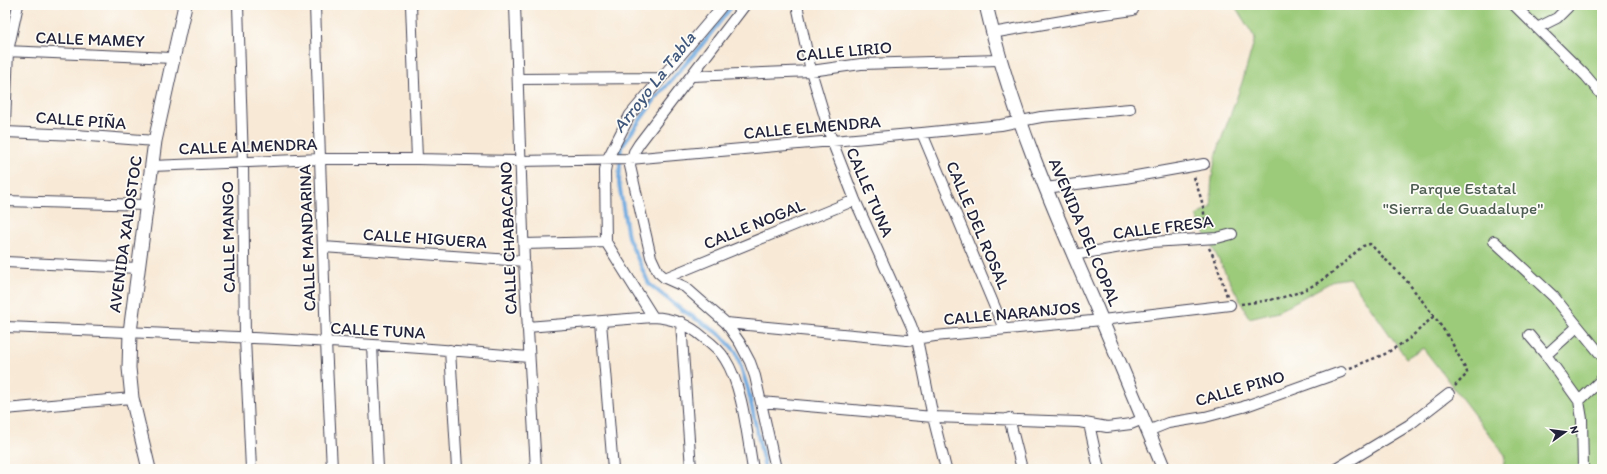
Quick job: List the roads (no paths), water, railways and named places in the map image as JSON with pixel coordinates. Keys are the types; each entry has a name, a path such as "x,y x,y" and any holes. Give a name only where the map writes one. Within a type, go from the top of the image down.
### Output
{"street":[{"path":"5,123 7,52 18,5"},
{"name":"AVENIDA XALOSTOC","path":"148,469 132,398 129,368 130,332 155,141 185,5"},
{"name":"CALLE MANGO","path":"238,5 243,163 245,338 251,469"},
{"name":"CALLE MANDARINA","path":"315,5 326,342 332,469"},
{"path":"411,5 417,159"},
{"name":"CALLE CHABACANO","path":"515,5 524,261 536,469"},
{"path":"653,317 606,242 605,171 630,115 723,5"},
{"path":"745,5 639,144 631,159 630,166 651,257 658,272 665,278 685,287 726,323 740,343 750,362 755,376 776,469"},
{"name":"CALLE TUNA","path":"797,5 811,71 832,141 855,200 916,339 946,469"},
{"name":"AVENIDA DEL COPAL","path":"986,5 999,60 1020,121 1073,255 1102,320 1164,469"},
{"path":"1514,5 1586,76 1602,95"},
{"path":"1537,28 1557,18 1568,7"},
{"path":"992,33 1133,10"},
{"name":"CALLE MAMEY","path":"7,52 173,58"},
{"name":"CALLE LIRIO","path":"692,76 811,71 861,64 999,60"},
{"path":"518,79 660,78"},
{"path":"1020,121 1041,117 1130,109"},
{"name":"CALLE ELMENDRA","path":"610,160 922,133 1020,121"},
{"name":"CALLE PIÑA","path":"5,132 76,135 155,141"},
{"name":"CALLE DEL ROSAL","path":"922,133 1004,329"},
{"name":"CALLE ALMENDRA","path":"152,166 320,159 520,161 610,160"},
{"path":"1046,188 1125,178 1204,164"},
{"path":"5,200 146,205"},
{"name":"CALLE NOGAL","path":"665,278 855,200"},
{"name":"CALLE FRESA","path":"1073,255 1151,242 1216,238 1232,234"},
{"path":"1494,240 1554,297 1602,356"},
{"path":"524,244 606,242"},
{"name":"CALLE HIGUERA","path":"323,247 524,261"},
{"path":"5,262 138,268"},
{"name":"CALLE NARANJOS","path":"916,339 1230,305"},
{"path":"527,327 653,317 667,317 681,322 700,334 713,345 724,357 732,372 739,391 753,469"},
{"path":"601,322 613,469"},
{"path":"681,322 691,469"},
{"path":"726,323 900,340 916,339"},
{"path":"1546,355 1577,326"},
{"path":"5,327 130,332"},
{"name":"CALLE TUNA","path":"130,332 326,342 529,357"},
{"path":"1529,335 1546,355 1579,401 1582,419 1583,469"},
{"path":"372,345 378,469"},
{"path":"450,350 457,469"},
{"name":"CALLE PINO","path":"1148,431 1168,423 1204,417 1243,407 1341,372"},
{"path":"1579,401 1602,379"},
{"path":"1336,469 1409,424 1449,394"},
{"path":"5,409 132,398"},
{"path":"761,402 933,417 1009,418 1079,422 1107,427 1131,424 1143,419"},
{"path":"1009,418 1022,469"},
{"path":"1089,424 1099,469"}],"waterway":[{"name":"Arroyo La Tabla","path":"733,5 701,46 655,99 621,147 619,183 628,237 649,284 678,307 721,335 736,352 748,389 765,469"}],"park label":[{"name":"Parque Estatal \"Sierra de Guadalupe\"","path":"1463,198"}]}
